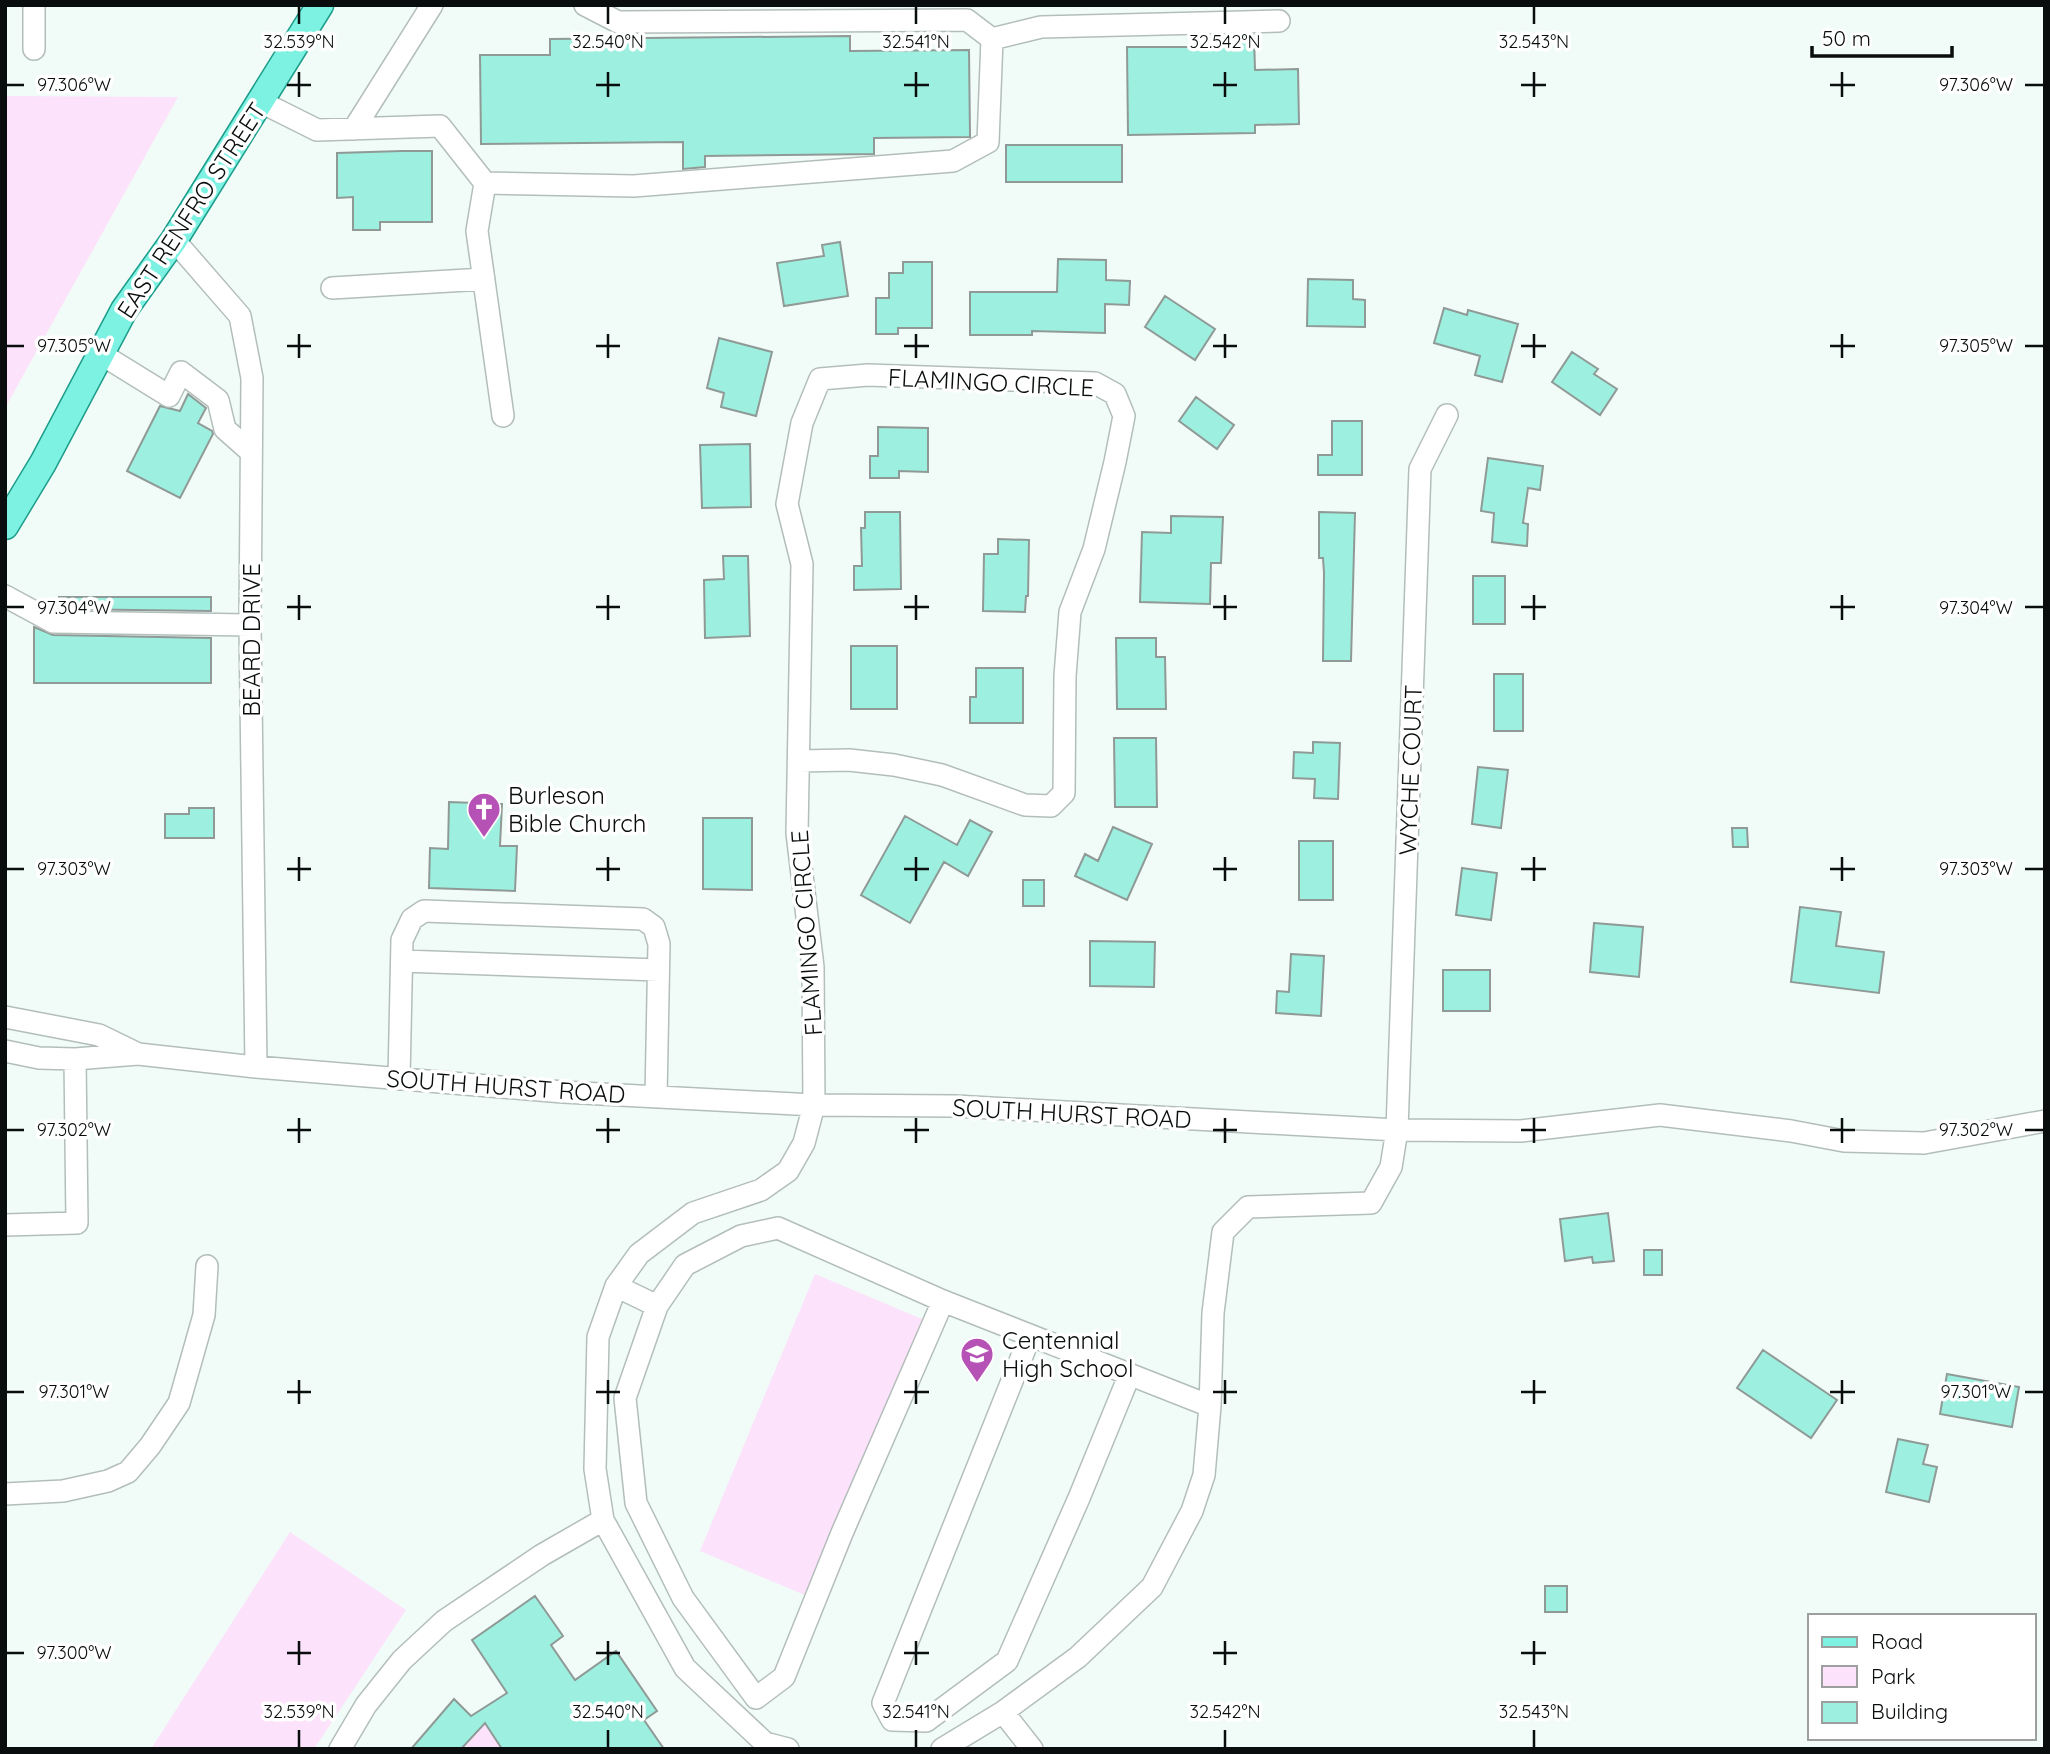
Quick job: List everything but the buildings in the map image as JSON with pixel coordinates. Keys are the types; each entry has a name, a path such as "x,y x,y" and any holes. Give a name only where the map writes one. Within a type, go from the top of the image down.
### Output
{"main road":[{"name":"EAST RENFRO STREET","path":"5,526 43,463 124,310 174,240 320,5"}],"street":[{"path":"34,5 34,49"},
{"path":"354,128 432,5"},
{"path":"585,5 618,22 967,20 992,39"},
{"path":"992,39 1041,27 1279,21"},
{"path":"485,183 634,186 953,161 988,142 992,39"},
{"path":"261,102 317,130 440,126 485,183 477,231 503,416"},
{"name":"BEARD DRIVE","path":"174,240 240,316 252,378 250,625 256,1067"},
{"path":"332,288 484,279"},
{"path":"101,354 169,396 181,372 218,400 225,429 251,452"},
{"name":"FLAMINGO CIRCLE","path":"603,1520 595,1469 598,1337 616,1286 639,1254 693,1213 761,1190 788,1171 804,1143 814,1105 813,967 797,833 802,564 787,504 802,424 820,379 868,375 1094,383 1115,394 1124,416 1115,462 1094,549 1070,612 1065,676 1064,793 1051,806 1025,805 942,775 894,765 849,760 799,761"},
{"name":"WYCHE COURT","path":"1210,1406 1213,1313 1223,1232 1248,1207 1371,1202 1391,1167 1397,1130 1420,469 1447,415"},
{"path":"5,596 53,622 250,625"},
{"path":"399,1079 402,940 412,919 424,911 643,919 654,927 659,944 656,1097"},
{"path":"402,961 658,970"},
{"name":"SOUTH HURST ROAD","path":"5,1017 99,1035 138,1054"},
{"name":"SOUTH HURST ROAD","path":"5,1051 39,1058 75,1059 138,1054 399,1079 656,1097 814,1105 955,1105 1397,1130 1521,1131 1660,1115 1791,1131 1844,1141 1924,1143 2045,1121"},
{"path":"5,1225 77,1223 75,1059"},
{"path":"942,1749 1003,1712 1077,1657 1152,1587 1192,1511 1204,1475 1210,1406 943,1301 778,1228 741,1236 685,1265 657,1306 625,1398 636,1503 683,1598 756,1698 784,1677 842,1533 943,1301"},
{"path":"5,1494 63,1491 108,1481 128,1472 150,1446 179,1403 204,1315 207,1266"},
{"path":"616,1286 657,1306"},
{"path":"1030,1336 883,1703 892,1720 926,1721 1007,1661 1129,1376"},
{"path":"340,1749 366,1705 402,1660 444,1621 542,1555 603,1520 685,1668 765,1743 788,1749"},
{"path":"1003,1712 1032,1749"}],"green space":[{"path":"5,96 178,97 5,408"},
{"path":"815,1274 941,1327 826,1604 700,1551"},
{"path":"290,1532 406,1610 314,1749 151,1749"},
{"path":"485,1723 502,1749 461,1749"}],"place":[{"name":"Burleson Bible Church","path":"484,839"},
{"name":"Centennial High School","path":"977,1384"}]}
